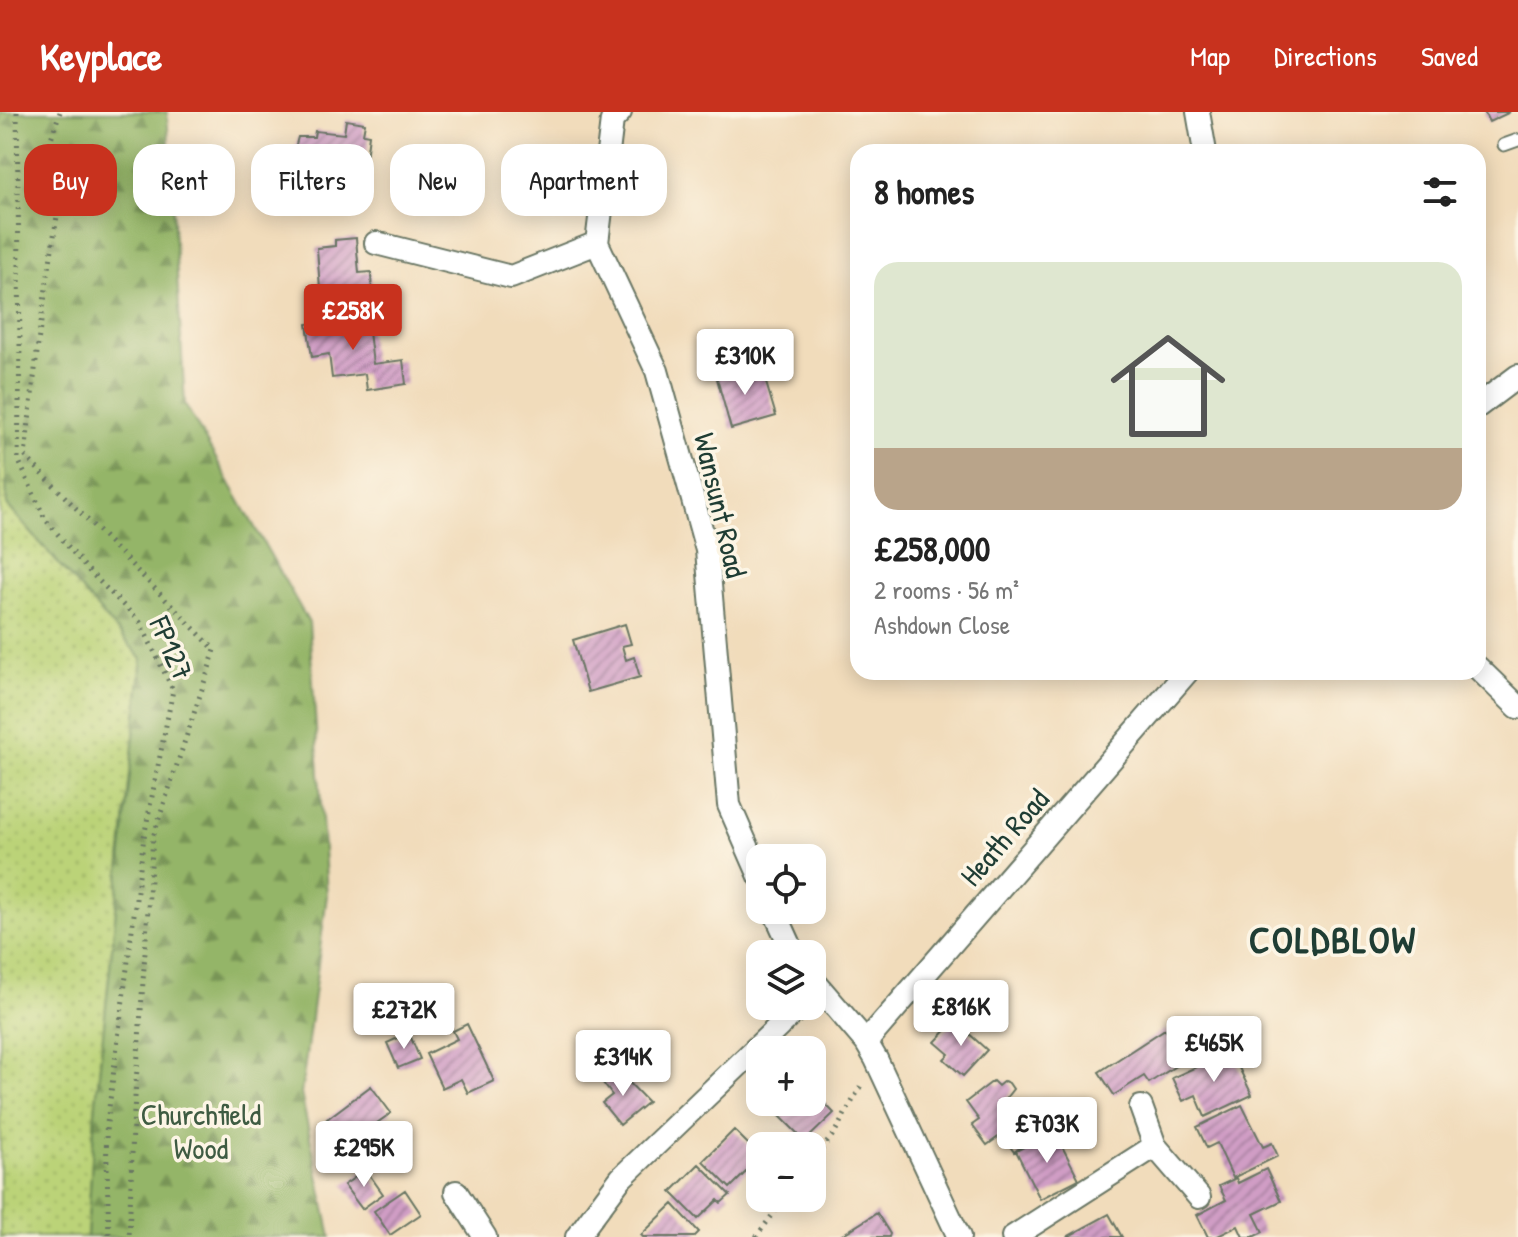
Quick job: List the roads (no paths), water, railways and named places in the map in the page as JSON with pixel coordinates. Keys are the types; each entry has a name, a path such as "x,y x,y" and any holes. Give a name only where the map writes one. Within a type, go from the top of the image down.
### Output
{"street":[{"path":"376,243 511,277 597,243 612,120 620,112"},
{"path":"1198,112 1204,144"},
{"name":"Wansunt Road","path":"597,243 657,371 707,550 729,805 746,844"},
{"path":"1486,400 1518,376"},
{"path":"1486,676 1518,707"},
{"name":"Heath Road","path":"871,1050 1180,680"},
{"path":"826,1000 871,1050 959,1237"},
{"path":"577,1237 621,1178 785,1020"},
{"path":"1141,1107 1155,1146 1199,1197"},
{"path":"1013,1237 1155,1146"},
{"path":"456,1192 485,1237"}],"lane":[{"path":"1504,145 1518,140"}],"district":[{"name":"COLDBLOW","path":"1333,939"}],"park label":[{"name":"Churchfield Wood","path":"201,1131"}]}
